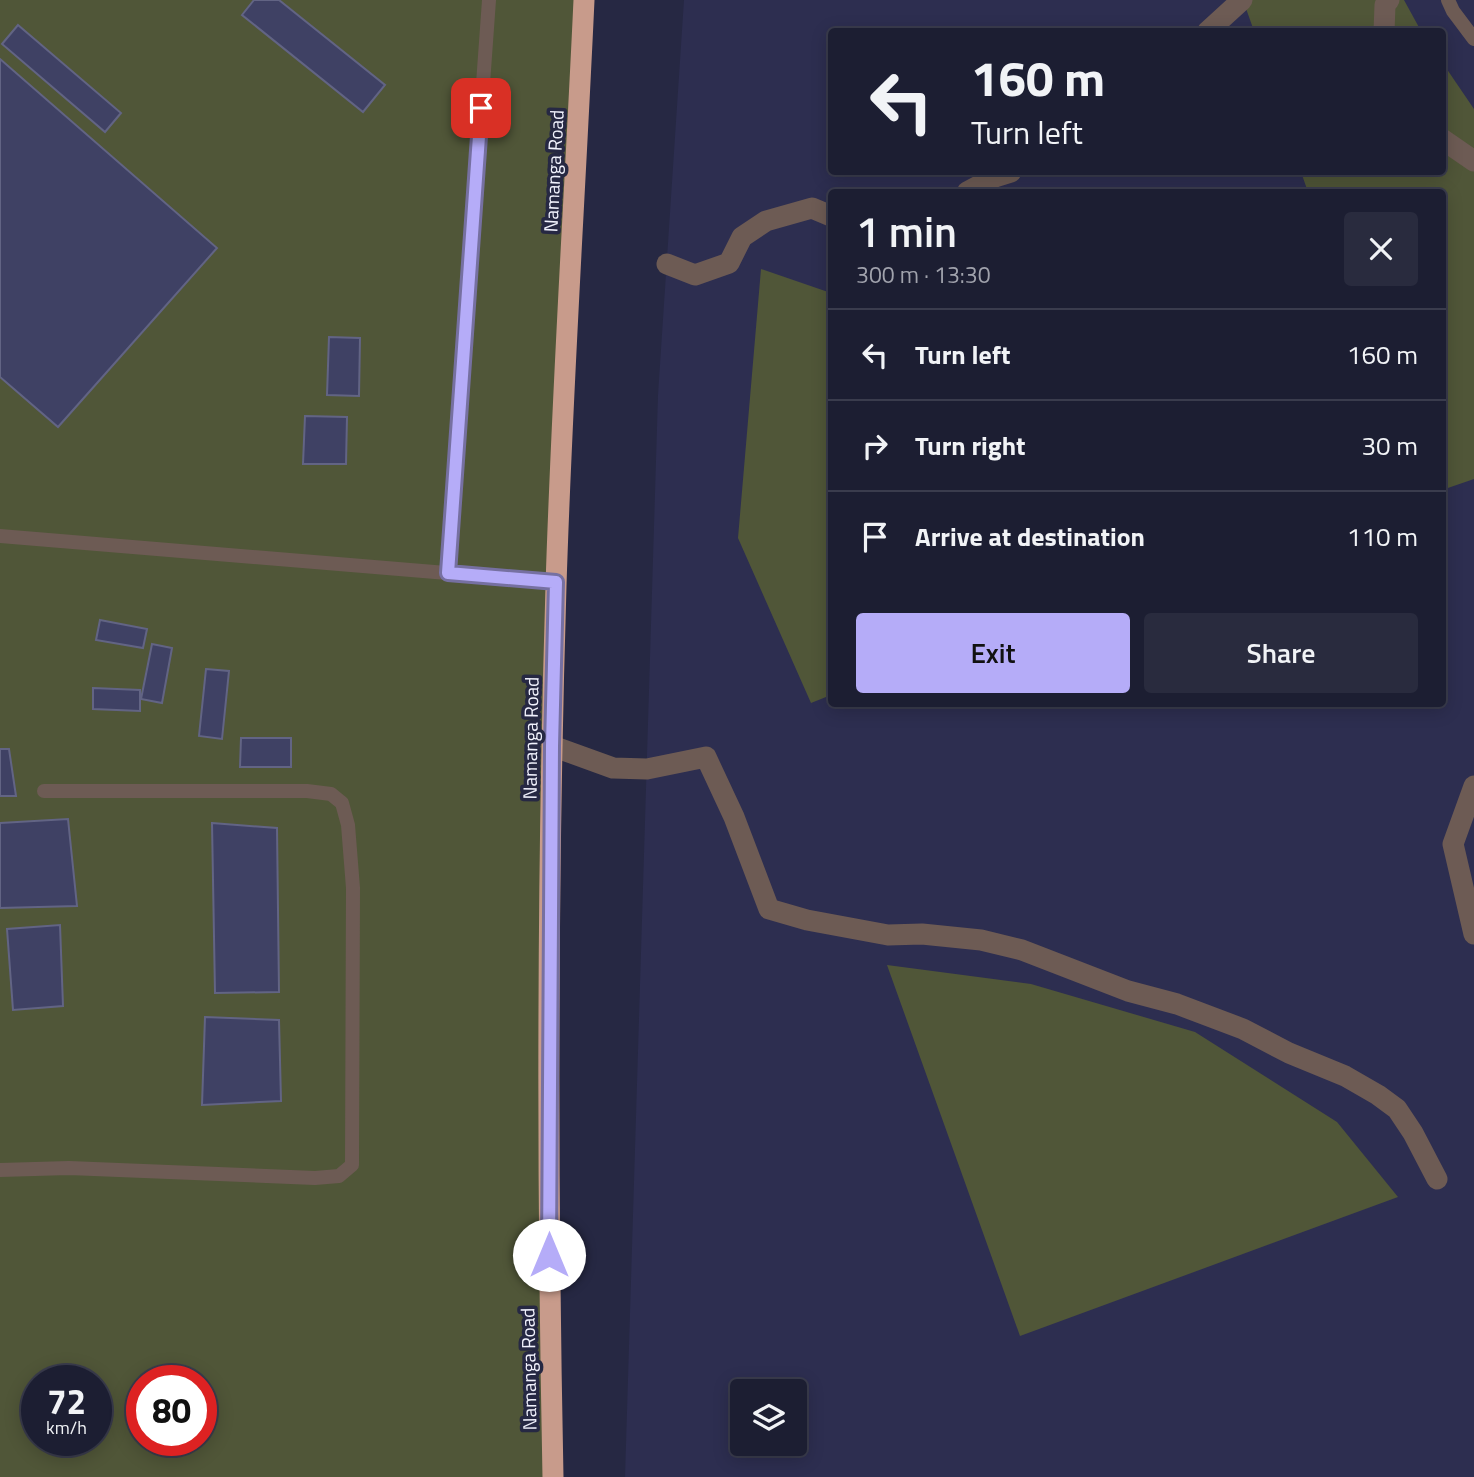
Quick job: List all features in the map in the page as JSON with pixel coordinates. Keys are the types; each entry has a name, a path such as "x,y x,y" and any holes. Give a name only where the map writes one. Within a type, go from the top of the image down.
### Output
{"highway":[{"name":"Namanga Road","path":"553,1477 549,1255 552,746 556,582 584,0"}],"street":[{"path":"1211,28 1242,0"},
{"path":"1384,28 1385,5 1389,0"},
{"path":"1446,142 1474,161"},
{"path":"973,189 1001,175"},
{"path":"667,264 695,275 729,263 742,237 766,221 812,208 828,215"},
{"path":"552,746 613,768 647,769 706,757 734,817 769,909 807,920 888,935 922,934 981,940 1022,950 1128,991 1177,1004 1243,1029 1289,1054 1345,1076 1378,1095 1397,1110 1413,1133 1437,1179"},
{"path":"1474,786 1453,844 1474,934"}],"lane":[{"path":"448,573 489,0"},
{"path":"1448,0 1474,39"},
{"path":"0,536 556,582"},
{"path":"0,1170 69,1168 315,1178 339,1176 352,1165 353,888 348,825 342,803 331,794 307,790 44,791"}],"shaded area":[{"path":"684,0 1474,0 1474,1477 625,1477 658,395"}],"green space":[{"path":"0,0 579,0 556,582 553,1477 0,1477"},
{"path":"1243,0 1404,0 1419,28 1253,28"},
{"path":"1446,68 1474,109 1474,479 1446,489 1446,189 1307,189 1302,175 1446,175"},
{"path":"761,269 828,292 828,696 811,703 738,538"},
{"path":"887,965 1031,984 1195,1032 1337,1122 1398,1197 1020,1336"}],"building":[{"path":"254,0 279,0 385,85 363,112 242,15"},
{"path":"18,25 121,113 105,132 2,44"},
{"path":"0,59 217,248 58,427 0,377"},
{"path":"329,337 360,338 359,396 327,395"},
{"path":"305,416 347,417 346,464 303,464"},
{"path":"100,620 147,629 143,648 96,640"},
{"path":"152,644 172,648 162,703 141,699"},
{"path":"206,669 229,671 222,739 199,736"},
{"path":"93,688 140,690 140,711 93,709"},
{"path":"241,738 291,738 291,767 240,767"},
{"path":"0,749 9,749 16,796 0,796"},
{"path":"68,819 77,906 0,908 0,823"},
{"path":"212,823 277,828 279,992 215,993"},
{"path":"60,925 63,1006 13,1010 7,929"},
{"path":"205,1017 279,1020 281,1101 202,1105"}],"route":[{"path":"481,108 448,573 556,582 552,746 549,1255"}]}
